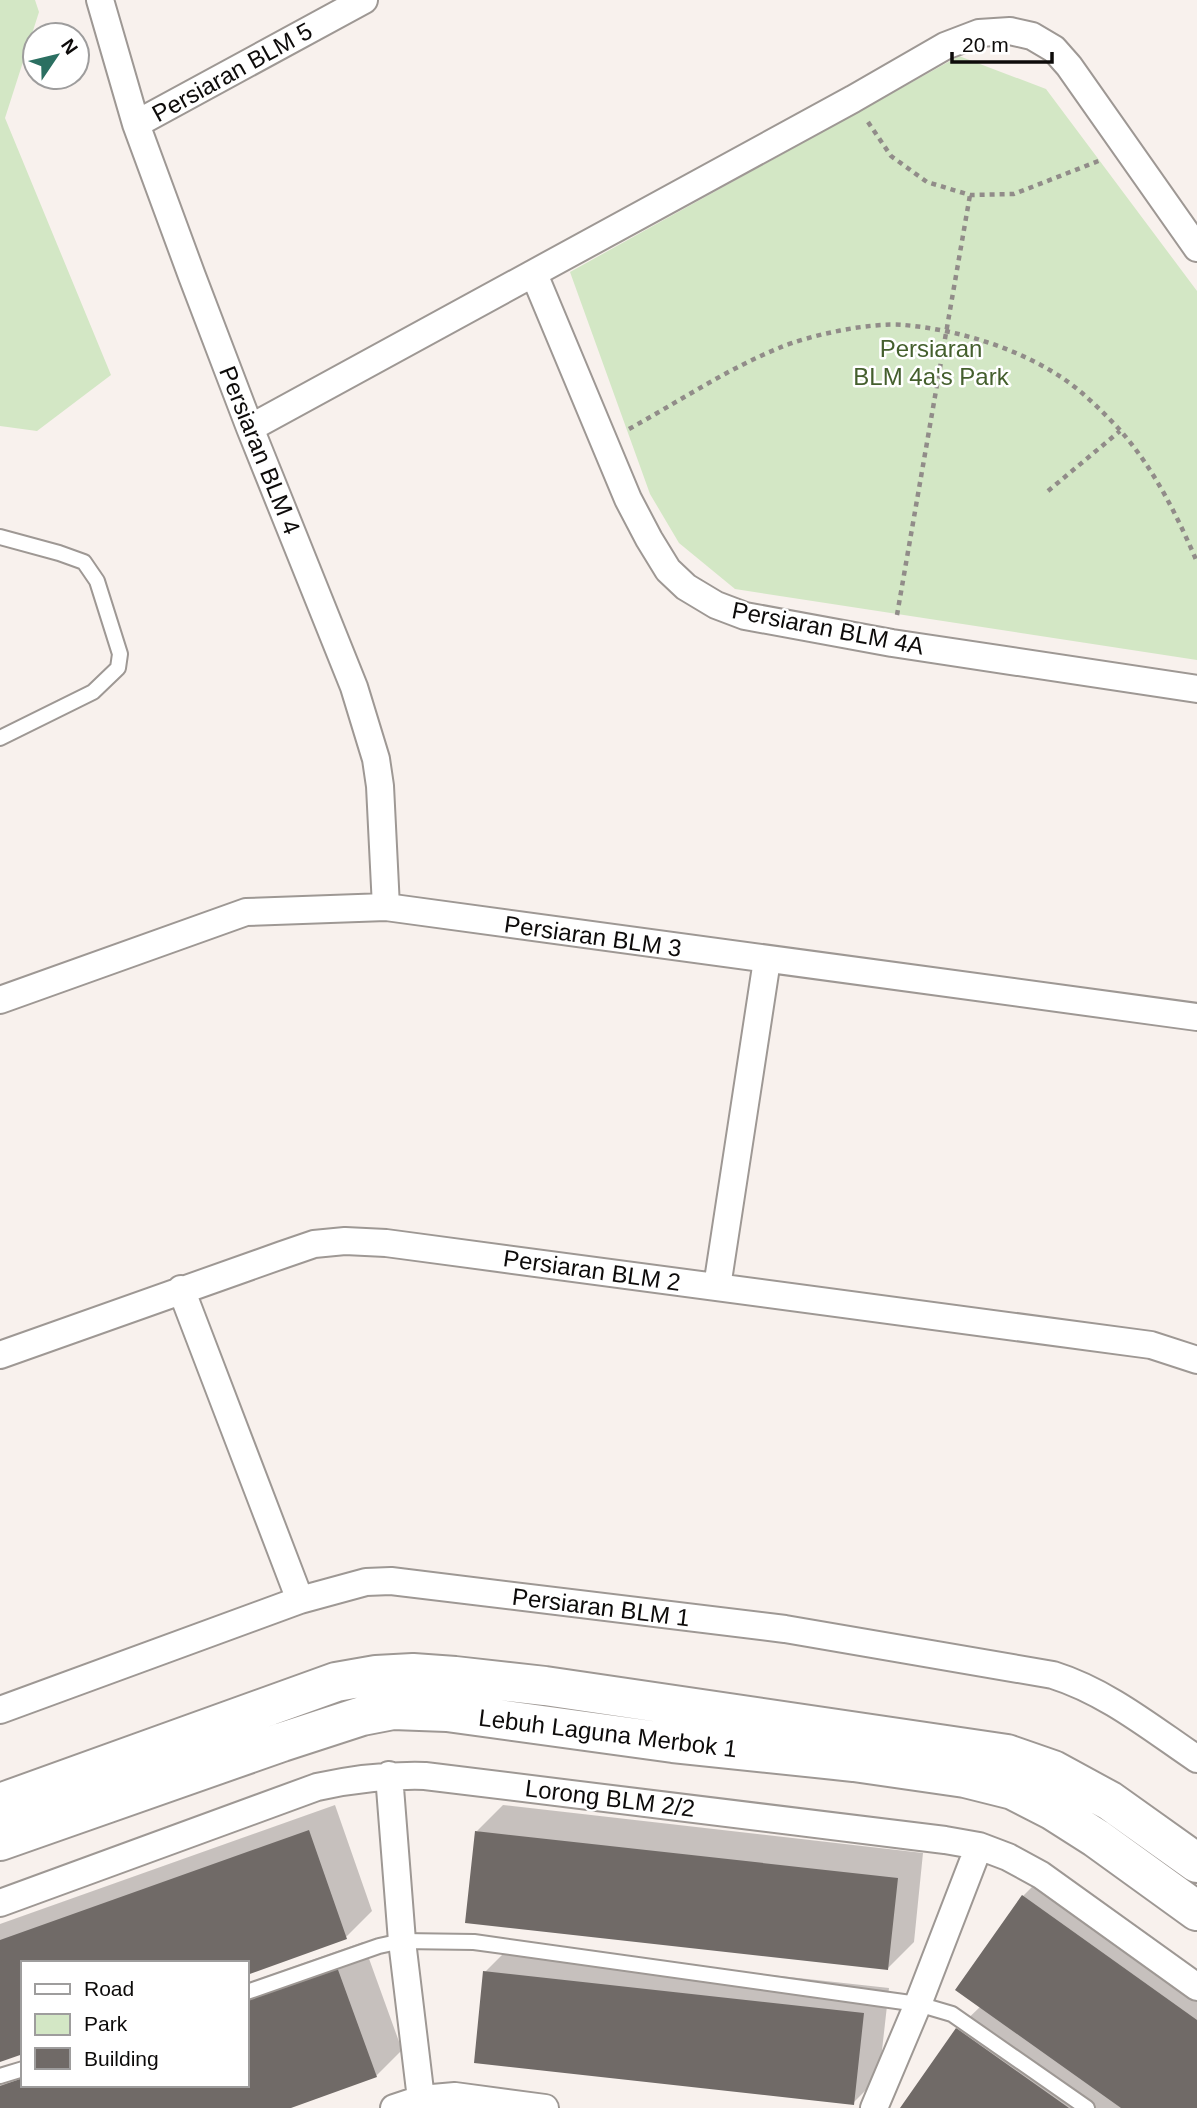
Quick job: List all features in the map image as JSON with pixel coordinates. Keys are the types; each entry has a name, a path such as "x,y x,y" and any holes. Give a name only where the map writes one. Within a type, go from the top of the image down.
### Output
{"street":[{"name":"Persiaran BLM 4","path":"100,0 136,124 250,428 331,625 367,729 376,759 380,786 386,907"},
{"name":"Persiaran BLM 5","path":"136,124 364,0"},
{"path":"250,428 853,99 945,46 979,33 1010,31 1032,36 1054,50 1077,76 1197,248"},
{"name":"Persiaran BLM 4A","path":"534,274 604,443 649,539 668,570 686,587 716,605 745,617 892,643 1197,689"},
{"name":"Persiaran BLM 3","path":"0,999 246,912 386,907 1197,1017"},
{"path":"717,1286 766,960"},
{"name":"Persiaran BLM 2","path":"0,1355 314,1244 345,1241 386,1243 1151,1345 1197,1360"},
{"path":"181,1289 300,1600"},
{"name":"Persiaran BLM 1","path":"0,1710 300,1600 366,1582 391,1581 785,1629 1053,1675 1107,1698 1197,1759"},
{"name":"Lebuh Laguna Merbok 1","path":"0,1803 336,1682 376,1675 413,1673 545,1686 1007,1754 1053,1770 1110,1801 1197,1863"},
{"name":"Lebuh Laguna Merbok 1","path":"0,1841 362,1716 393,1710 447,1712 673,1743 854,1762 965,1778 1013,1790 1052,1810 1197,1912"},
{"path":"389,1775 402,1941 421,2099"},
{"name":"Lorong BLM 2/2","path":"0,1903 317,1787 389,1775 463,1780 979,1846 1008,1857 1041,1875 1197,1987"},
{"path":"874,2108 918,2004 979,1846"},
{"path":"394,2108 421,2099 455,2096 545,2108"}],"lane":[{"path":"0,537 84,562 97,581 120,654 118,668 93,692 0,738"},
{"path":"248,1992 379,1946 402,1941 474,1942 918,2004 952,2014 1087,2108"},
{"path":"0,2076 21,2069"}],"path":[{"path":"853,99 891,156 927,182 970,195 1014,194 1128,149"},
{"path":"892,643 970,195"},
{"path":"604,443 779,348 834,331 901,325 946,331 986,342 1036,363 1065,380 1120,431 1150,471 1174,511 1197,562"},
{"path":"1048,491 1120,431"}],"green space":[{"path":"0,0 35,0 39,12 36,21 21,21 21,68 5,118 111,375 37,431 0,426"},
{"name":"Persiaran BLM 4a's Park","path":"959,56 1046,89 1197,291 1197,660 735,589 679,543 650,494 570,272"}],"building":[{"path":"309,1830 347,1939 248,1975 248,1961 21,1961 21,2055 0,2062 0,1940"},
{"path":"475,1831 898,1878 888,1970 465,1923"},
{"path":"1022,1895 1197,2020 1197,2108 1121,2108 955,1990"},
{"path":"337,1967 377,2077 291,2108 0,2108 0,2086 21,2079 21,2087 248,2087 248,1999"},
{"path":"483,1971 864,2013 854,2105 474,2063"},
{"path":"956,2028 1069,2108 900,2108"}]}
